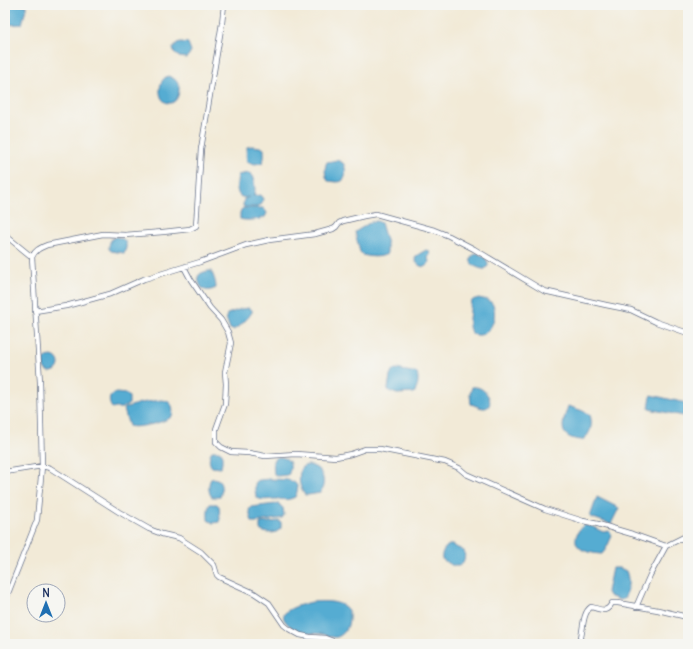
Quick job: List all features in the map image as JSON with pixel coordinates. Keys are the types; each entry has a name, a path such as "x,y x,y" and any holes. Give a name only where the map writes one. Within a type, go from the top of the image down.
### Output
{"street":[{"path":"5,601 36,520 42,466 40,382 32,257 34,252 47,245 103,234 125,236 190,229 196,226 201,149 224,5"},
{"path":"35,311 66,306 110,294 144,279 184,267 246,245 269,240 315,234 333,229 343,221 376,214 434,230 449,236 474,249 544,291 631,310 656,322 688,333"},
{"path":"5,235 32,257"},
{"path":"184,267 190,280 210,308 221,320 228,332 231,343 225,372 225,404 216,429 216,442 221,447 231,452 265,456 296,454 336,457 366,449 380,449 445,462 459,468 466,474 545,509 632,534 666,546"},
{"path":"5,472 42,466 50,468 132,520 157,532 179,538 201,552 214,565 219,577 254,593 269,603 284,625 289,629 304,636 325,638 337,644"},
{"path":"636,607 650,575 666,546 688,535"},
{"path":"579,644 582,639 584,619 587,610 591,607 606,610 609,609 612,603 618,603 688,616"}],"water":[{"path":"5,5 27,5 22,24 5,25"},
{"path":"177,43 188,43 191,51 187,58 179,57 174,52 173,48"},
{"path":"168,76 176,81 179,89 176,100 169,103 162,99 160,94 162,80"},
{"path":"247,147 261,147 264,149 264,158 262,163 254,164 247,162"},
{"path":"337,160 344,165 346,172 344,180 340,182 328,181 325,172 327,162"},
{"path":"248,173 251,174 254,182 255,191 253,196 260,195 263,199 262,204 257,207 243,206 244,199 249,197 240,196 237,191 238,175"},
{"path":"243,208 263,208 267,213 265,217 260,219 242,220 240,219 240,213"},
{"path":"377,221 381,223 387,244 387,254 375,257 363,255 360,252 355,232 371,222"},
{"path":"115,237 124,240 126,247 124,253 111,251 109,249 110,242"},
{"path":"426,250 429,251 430,254 428,258 429,262 427,266 421,266 415,259 416,256"},
{"path":"477,253 483,256 487,261 488,266 485,269 481,269 472,264 471,258"},
{"path":"211,271 215,280 216,288 212,290 205,290 201,287 198,276 201,273"},
{"path":"479,298 488,300 492,303 494,314 491,326 487,331 483,334 477,335 471,332 469,322 471,302"},
{"path":"249,308 252,312 246,320 235,329 230,329 226,318 227,314"},
{"path":"51,356 57,358 59,364 57,370 51,372 45,370 43,364 45,358"},
{"path":"396,369 417,373 418,383 414,393 397,394 389,391 390,376 393,370"},
{"path":"472,387 478,387 486,393 490,401 488,407 482,408 471,404 470,394"},
{"path":"116,393 127,394 129,397 129,404 122,408 112,408 110,397"},
{"path":"651,395 686,403 684,416 649,409"},
{"path":"165,400 170,403 173,410 172,416 158,423 144,426 129,426 124,410 125,408 140,403"},
{"path":"568,406 590,415 590,429 585,438 582,440 568,437 563,429"},
{"path":"212,451 219,451 222,453 221,468 212,467 209,459"},
{"path":"278,457 288,460 290,468 288,475 277,476 274,474 273,461"},
{"path":"308,465 317,469 322,476 323,484 320,493 305,495 301,489 299,479 301,468"},
{"path":"214,478 219,480 221,484 220,497 212,497 210,493 209,483 211,479"},
{"path":"270,479 286,480 295,483 297,486 297,491 295,497 286,500 264,500 257,498 255,490 256,481"},
{"path":"597,497 619,508 611,524 590,517"},
{"path":"210,504 217,504 219,506 219,522 213,523 208,520 208,510"},
{"path":"279,504 283,508 284,515 282,518 252,522 249,510 251,507"},
{"path":"280,521 281,528 272,533 261,531 260,529 260,523"},
{"path":"584,525 593,527 603,532 609,531 611,533 612,536 607,548 602,554 584,551 576,543 576,536"},
{"path":"449,545 464,551 465,555 461,565 456,566 442,559 443,551"},
{"path":"612,568 620,568 626,571 628,585 624,599 620,600 609,596 607,592"},
{"path":"312,602 334,602 344,606 347,609 349,621 343,634 337,637 331,637 322,634 304,633 294,629 287,623 284,618 284,614 287,611 297,606"}]}
